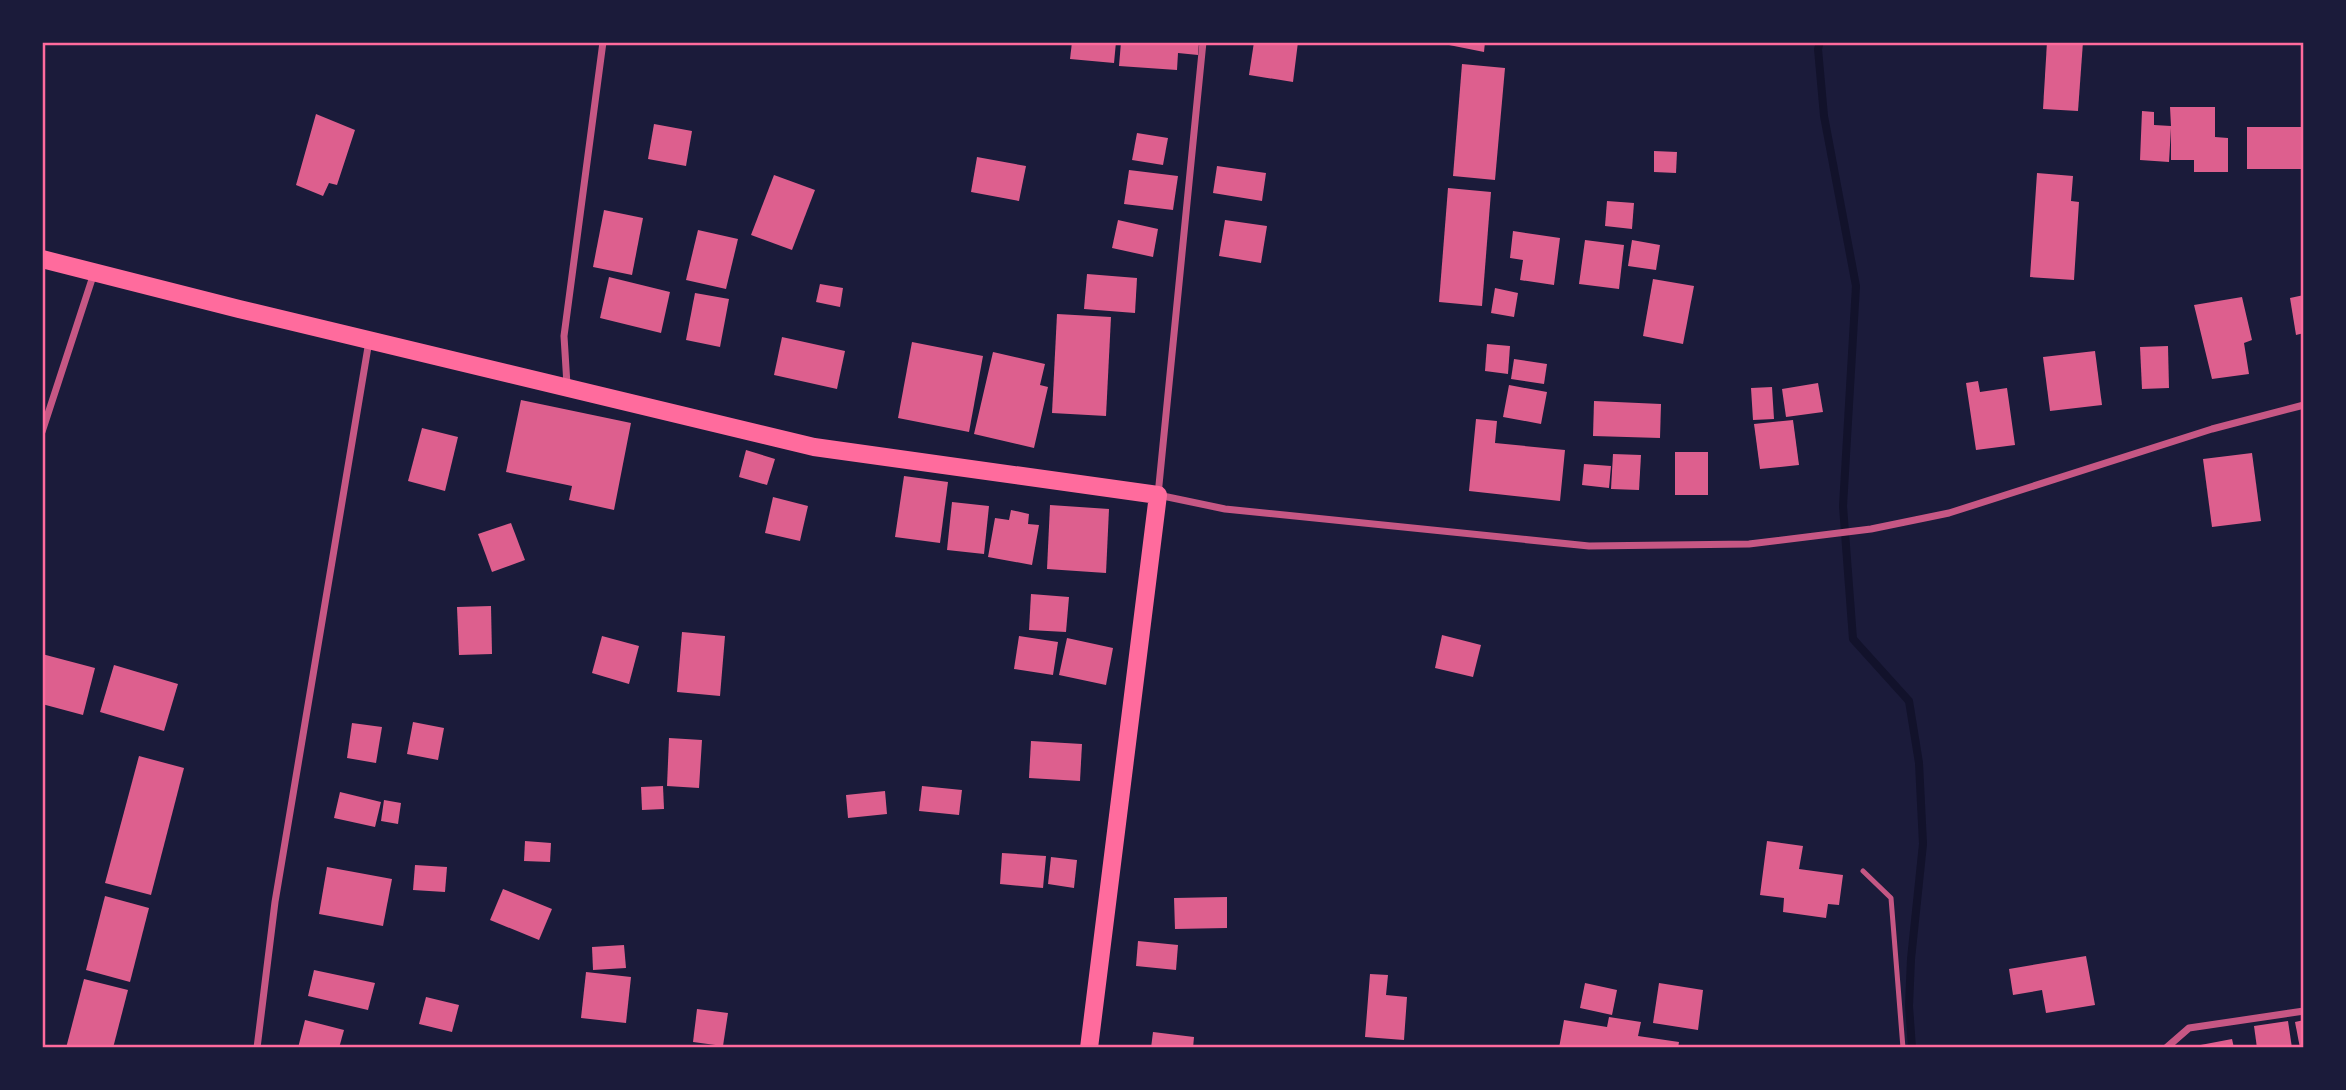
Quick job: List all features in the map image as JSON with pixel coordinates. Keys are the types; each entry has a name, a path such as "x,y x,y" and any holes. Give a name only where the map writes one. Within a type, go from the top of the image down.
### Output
{"main road":[{"path":"42,259 369,341 814,447 1158,495 1089,1048"}],"street":[{"path":"567,388 565,335 603,42"},
{"path":"1203,42 1158,495 1225,509 1589,546 1749,544 1871,529 1949,513 2211,429 2304,405"},
{"path":"42,432 95,273"},
{"path":"257,1048 275,902 369,341"},
{"path":"2166,1048 2189,1028 2304,1012"}],"lane":[{"path":"1863,871 1891,898 1903,1048"}],"building":[{"path":"1072,42 1116,42 1114,63 1070,59"},
{"path":"1121,42 1199,42 1198,55 1178,53 1177,70 1119,66"},
{"path":"1254,42 1298,42 1293,82 1249,75"},
{"path":"1434,42 1485,42 1484,52"},
{"path":"2047,42 2083,42 2078,111 2043,109"},
{"path":"1462,64 1505,68 1495,180 1453,176"},
{"path":"2170,107 2215,107 2215,137 2228,138 2228,172 2194,172 2194,160 2171,160 2171,128 2169,162 2140,160 2142,111 2154,112 2154,125 2171,126"},
{"path":"316,114 355,130 337,185 329,183 323,196 296,185"},
{"path":"654,124 692,131 686,166 648,159"},
{"path":"2247,127 2302,127 2303,169 2247,169"},
{"path":"1137,133 1168,138 1163,165 1132,160"},
{"path":"1654,151 1677,152 1676,173 1654,172"},
{"path":"977,157 1026,166 1019,201 971,192"},
{"path":"1217,166 1266,173 1262,201 1213,193"},
{"path":"1129,170 1178,176 1173,210 1124,204"},
{"path":"2037,173 2073,176 2071,201 2079,202 2074,280 2030,277"},
{"path":"774,175 815,190 792,250 751,235"},
{"path":"1448,188 1491,192 1482,306 1439,302"},
{"path":"1607,201 1634,203 1632,229 1605,226"},
{"path":"604,210 643,218 632,275 593,267"},
{"path":"1118,220 1158,229 1153,257 1112,248"},
{"path":"1225,220 1267,226 1261,263 1219,256"},
{"path":"698,230 738,239 726,289 686,280"},
{"path":"1513,231 1560,238 1554,285 1520,280 1523,260 1510,258"},
{"path":"1585,240 1624,245 1619,289 1579,284"},
{"path":"1632,240 1660,245 1656,270 1628,266"},
{"path":"1087,274 1137,278 1135,313 1084,309"},
{"path":"609,277 670,292 661,333 600,318"},
{"path":"1653,279 1694,286 1683,344 1643,336"},
{"path":"820,284 843,288 840,307 816,302"},
{"path":"1495,288 1518,293 1514,317 1491,313"},
{"path":"695,293 729,299 720,347 686,340"},
{"path":"2304,295 2304,333 2296,335 2290,298"},
{"path":"2242,297 2252,340 2244,343 2249,374 2212,379 2194,305"},
{"path":"1057,314 1111,317 1106,416 1052,413"},
{"path":"782,337 845,351 837,389 774,375"},
{"path":"912,342 983,356 969,432 898,418"},
{"path":"1487,344 1510,346 1508,374 1485,371"},
{"path":"2168,346 2169,388 2142,389 2140,347"},
{"path":"2095,351 2102,405 2050,411 2043,357"},
{"path":"993,352 1045,364 1040,385 1048,387 1034,448 974,434"},
{"path":"1514,359 1547,364 1544,384 1511,379"},
{"path":"1978,381 1980,392 2007,388 2015,445 1976,450 1966,383"},
{"path":"1818,383 1823,412 1786,417 1782,389"},
{"path":"1509,385 1547,392 1541,424 1503,417"},
{"path":"1772,387 1774,419 1753,420 1751,388"},
{"path":"521,400 631,423 614,510 569,500 572,486 506,472"},
{"path":"1594,401 1661,404 1660,438 1593,436"},
{"path":"1476,419 1497,421 1495,443 1565,450 1560,501 1469,491"},
{"path":"1793,420 1799,465 1760,469 1754,424"},
{"path":"422,428 458,437 445,491 408,481"},
{"path":"746,450 775,459 767,485 739,477"},
{"path":"1675,452 1708,452 1708,495 1675,495"},
{"path":"2252,453 2261,521 2212,527 2203,459"},
{"path":"1613,454 1641,455 1639,490 1611,489"},
{"path":"1584,464 1611,466 1609,488 1582,485"},
{"path":"904,476 948,482 940,543 895,537"},
{"path":"773,497 808,506 800,541 765,533"},
{"path":"952,502 989,506 984,554 947,550"},
{"path":"1050,505 1109,509 1106,573 1047,569"},
{"path":"1011,510 1029,514 1028,524 1039,525 1032,565 988,557 995,518 1009,520"},
{"path":"511,523 525,560 492,572 478,534"},
{"path":"1031,594 1069,597 1066,632 1029,630"},
{"path":"491,606 492,654 459,655 457,607"},
{"path":"682,632 725,636 720,696 677,692"},
{"path":"1442,635 1481,645 1473,677 1435,668"},
{"path":"602,636 639,646 629,684 592,673"},
{"path":"1019,636 1058,642 1053,675 1014,669"},
{"path":"1067,638 1113,648 1106,685 1059,675"},
{"path":"42,654 95,668 83,715 42,704"},
{"path":"114,665 178,684 164,731 100,712"},
{"path":"413,722 444,728 438,760 407,754"},
{"path":"352,723 382,727 376,763 347,758"},
{"path":"669,738 702,740 699,788 667,786"},
{"path":"1031,741 1082,744 1080,781 1029,778"},
{"path":"139,756 184,768 151,895 105,883"},
{"path":"663,786 664,809 642,810 641,787"},
{"path":"922,786 962,790 959,815 919,811"},
{"path":"885,791 887,814 848,818 846,795"},
{"path":"340,792 381,802 375,827 334,818"},
{"path":"384,800 401,803 398,824 381,821"},
{"path":"525,841 551,843 550,862 524,861"},
{"path":"1767,841 1803,846 1799,869 1843,875 1839,905 1828,904 1826,918 1783,912 1784,898 1760,895"},
{"path":"1002,853 1046,856 1043,888 1000,884"},
{"path":"1051,857 1077,860 1074,888 1048,884"},
{"path":"415,865 447,867 445,892 413,890"},
{"path":"327,867 392,879 383,926 319,914"},
{"path":"503,889 552,909 539,940 490,920"},
{"path":"105,896 149,908 130,982 86,970"},
{"path":"1227,897 1227,928 1175,929 1174,898"},
{"path":"1138,941 1178,945 1176,970 1136,966"},
{"path":"624,945 626,968 593,970 592,947"},
{"path":"2086,956 2095,1005 2046,1013 2042,990 2013,995 2009,969"},
{"path":"314,970 375,983 368,1010 308,996"},
{"path":"586,972 631,977 626,1023 581,1018"},
{"path":"1370,974 1388,975 1386,995 1407,997 1404,1040 1365,1037"},
{"path":"84,979 128,990 113,1048 66,1048"},
{"path":"1585,983 1617,990 1612,1015 1580,1008"},
{"path":"1659,983 1703,990 1698,1030 1653,1023"},
{"path":"426,997 459,1005 452,1032 419,1024"},
{"path":"697,1009 728,1013 723,1046 693,1042"},
{"path":"1609,1017 1641,1022 1638,1036 1679,1042 1678,1048 1559,1048 1564,1020 1607,1027"},
{"path":"305,1020 344,1030 339,1048 298,1048"},
{"path":"2304,1020 2304,1048 2300,1048 2295,1022"},
{"path":"2288,1021 2292,1048 2257,1048 2254,1026"},
{"path":"1153,1032 1194,1037 1193,1048 1151,1048"},
{"path":"2232,1039 2234,1048 2190,1047"}],"waterway":[{"path":"1820,42 1818,49 1824,116 1856,286 1843,506 1853,639 1909,701 1919,763 1923,844 1911,959 1909,1006 1912,1048"}]}
